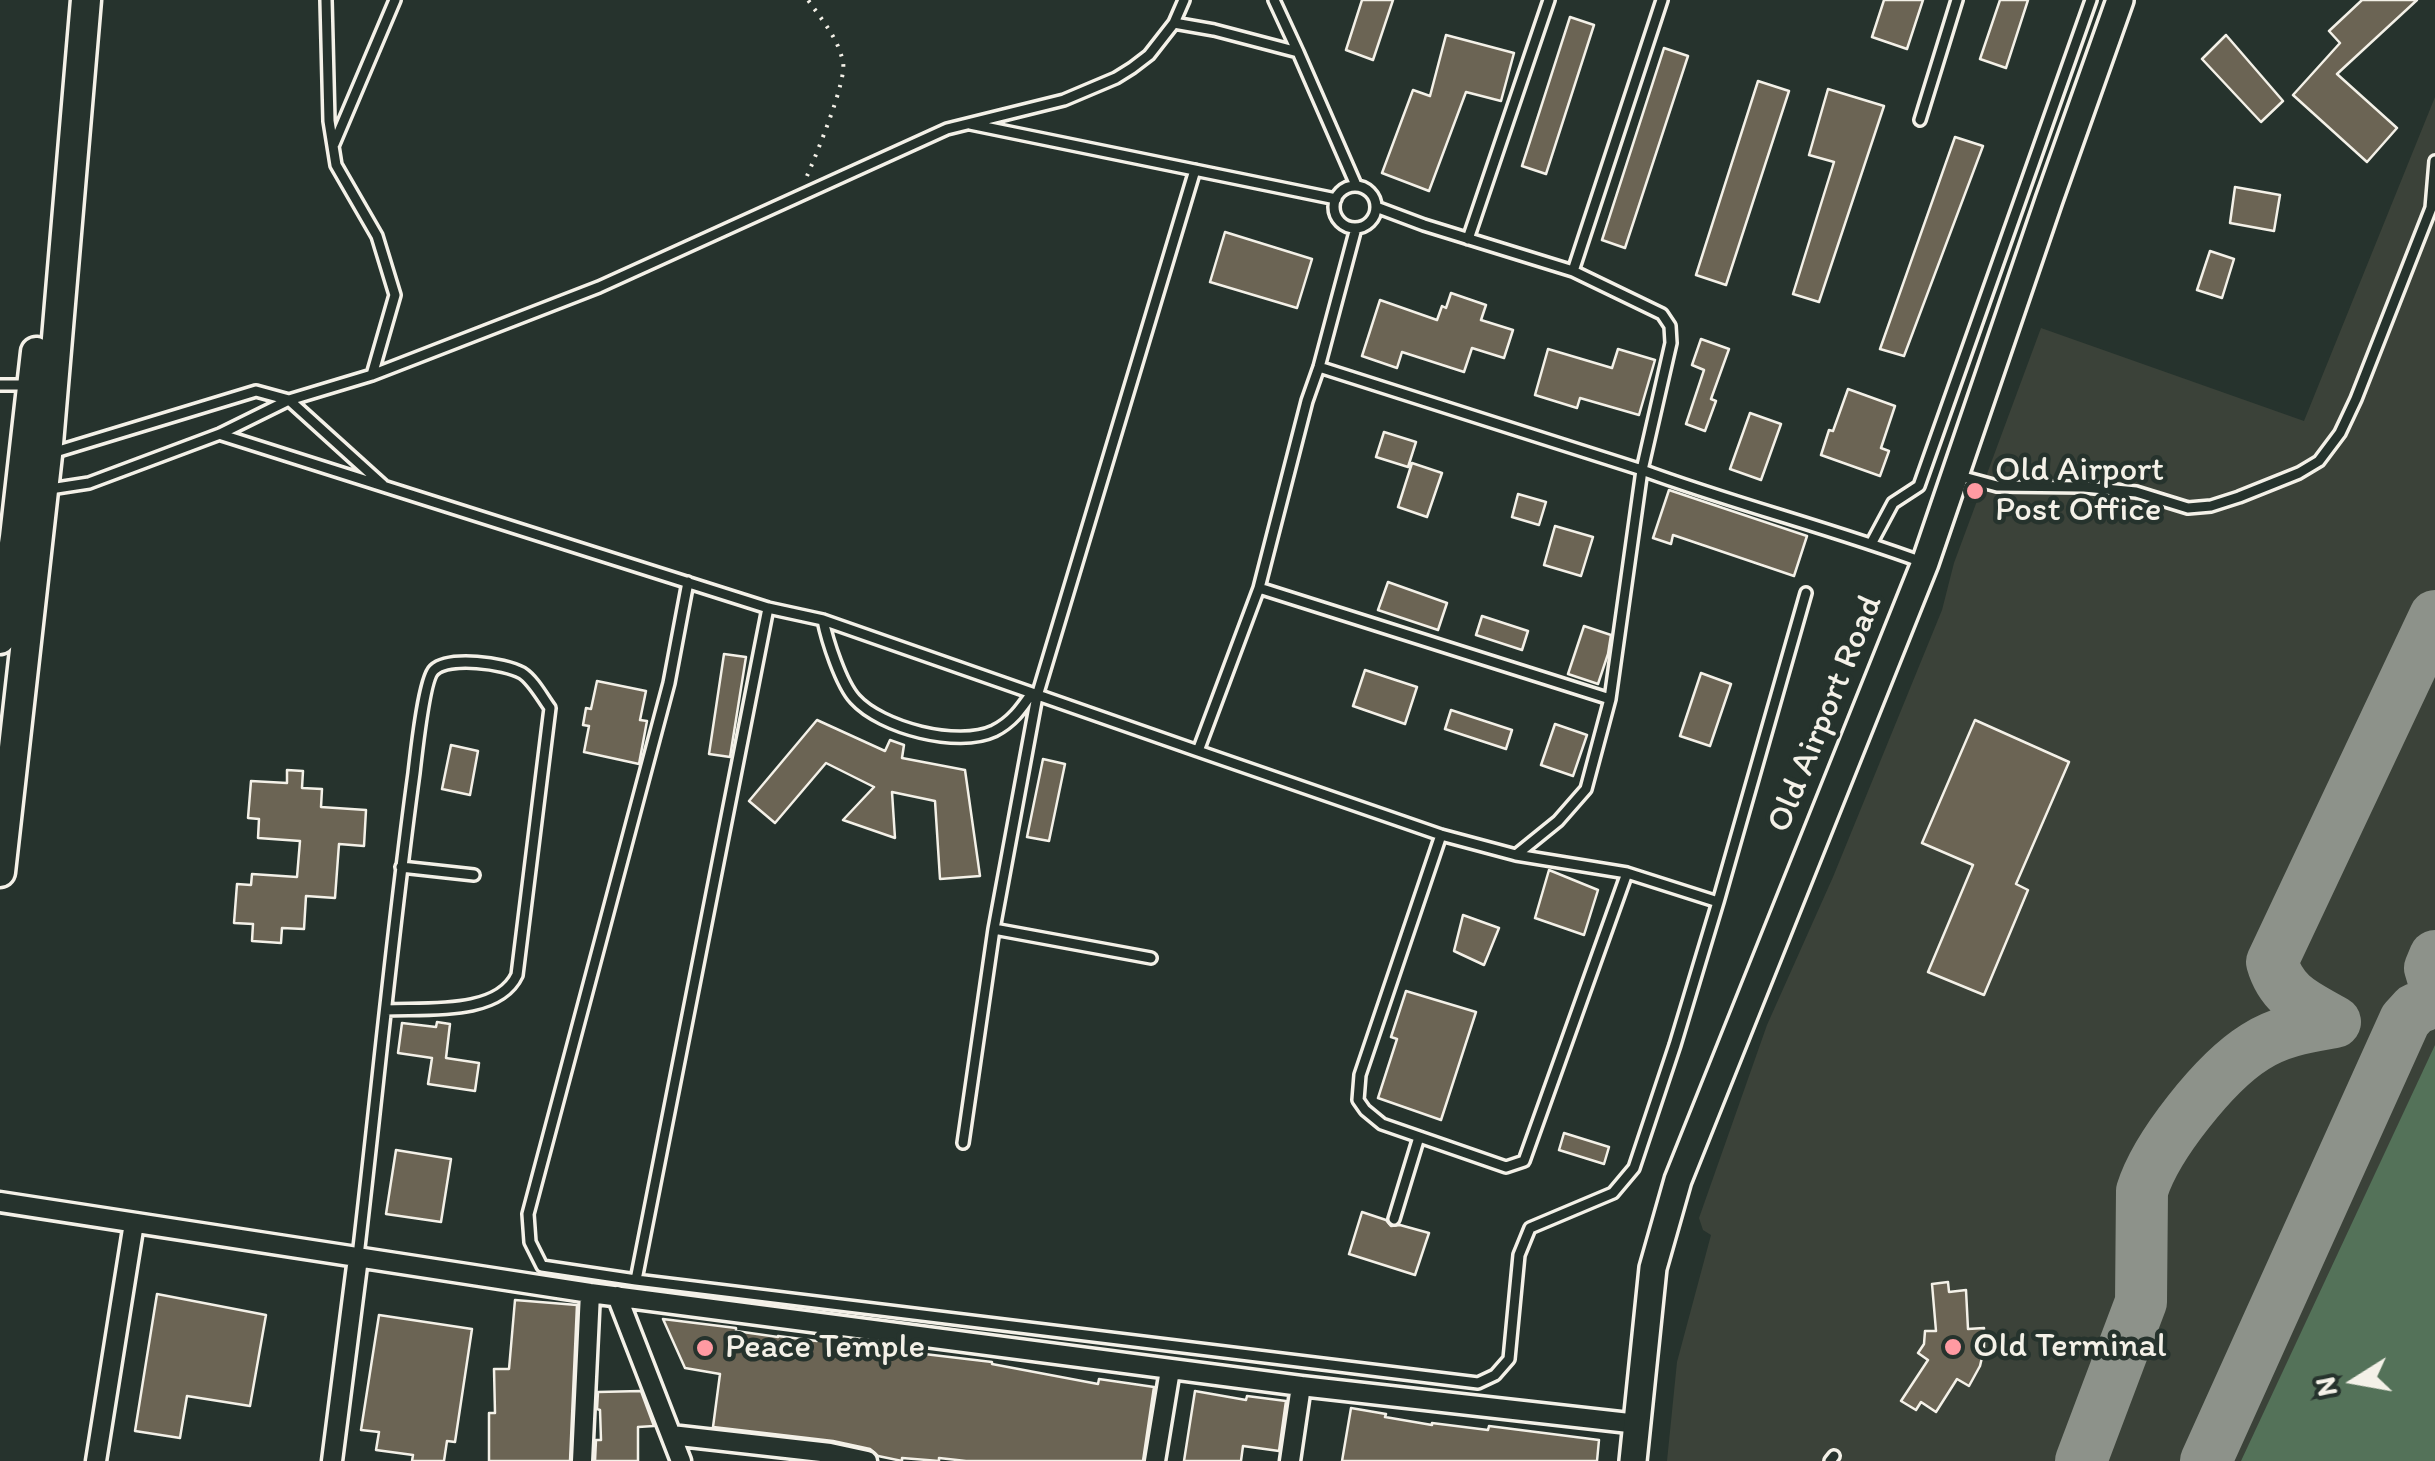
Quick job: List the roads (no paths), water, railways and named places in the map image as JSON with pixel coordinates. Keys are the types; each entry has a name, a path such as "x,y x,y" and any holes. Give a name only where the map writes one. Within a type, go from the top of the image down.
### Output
{"main road":[{"path":"0,872 70,0"},
{"path":"42,384 86,0"},
{"name":"Old Airport Road","path":"1634,1461 1653,1268 1678,1180 1924,563 2120,0"},
{"path":"0,638 32,490"}],"street":[{"path":"0,1202 590,1293 1170,1370 1638,1424"},
{"path":"96,1461 134,1223"},
{"path":"332,1461 358,1258"},
{"path":"582,1461 590,1293"},
{"path":"617,1296 681,1461"},
{"path":"1155,1461 1170,1370"},
{"path":"1290,1461 1301,1386"},
{"path":"670,1435 867,1461"}],"lane":[{"path":"326,0 328,110 336,165 377,236 395,295 372,375"},
{"path":"333,146 395,0"},
{"path":"32,490 89,483 220,434 290,400 372,375 599,286 947,128 1064,100 1116,78 1149,54 1174,23 1184,0"},
{"path":"1274,0 1356,186"},
{"path":"1468,238 1549,0"},
{"path":"1573,271 1662,0"},
{"path":"1920,120 1957,0"},
{"path":"1871,544 1893,503 1919,486 2091,0"},
{"path":"1174,23 1298,52"},
{"path":"967,124 1336,199"},
{"path":"1954,474 1997,486 2136,492 2188,508 2225,502 2299,473 2319,461 2340,434 2356,399 2431,208 2435,161"},
{"path":"963,1143 994,928 1035,695 1196,170"},
{"path":"1356,186 1371,192 1375,215 1370,222 1349,227 1338,218 1336,199 1344,189 1356,186"},
{"path":"1376,207 1573,271 1662,314 1670,326 1671,344 1642,470 1610,699 1586,788 1558,822 1516,855"},
{"path":"1198,751 1259,588 1356,228"},
{"path":"1319,367 1924,563"},
{"path":"0,385 42,384"},
{"path":"36,456 256,391 290,400 385,487"},
{"path":"220,434 768,608 823,620 1440,835 1516,855 1627,873 1718,902"},
{"path":"688,582 669,682 528,1214 530,1242 542,1266 1478,1383 1495,1376 1510,1359 1519,1256 1530,1228 1613,1192 1634,1168 1718,902 1806,593"},
{"path":"1259,588 1610,699"},
{"path":"636,1280 768,608"},
{"path":"823,620 829,648 853,697 873,714 892,722 941,736 990,733 1012,720 1035,695"},
{"path":"358,1258 401,867 430,674 448,664 472,662 492,663 523,673 550,708 517,975 504,992 486,1002 386,1010"},
{"path":"1440,835 1360,1075 1358,1100 1382,1124 1506,1167 1524,1162 1627,873"},
{"path":"401,867 474,875"},
{"path":"994,928 1151,958"},
{"path":"1394,1219 1419,1137"}],"place":[{"name":"Old Airport Post Office","path":"1975,491"},
{"name":"Old Terminal","path":"1953,1347"},
{"name":"Peace Temple","path":"705,1348"}]}
